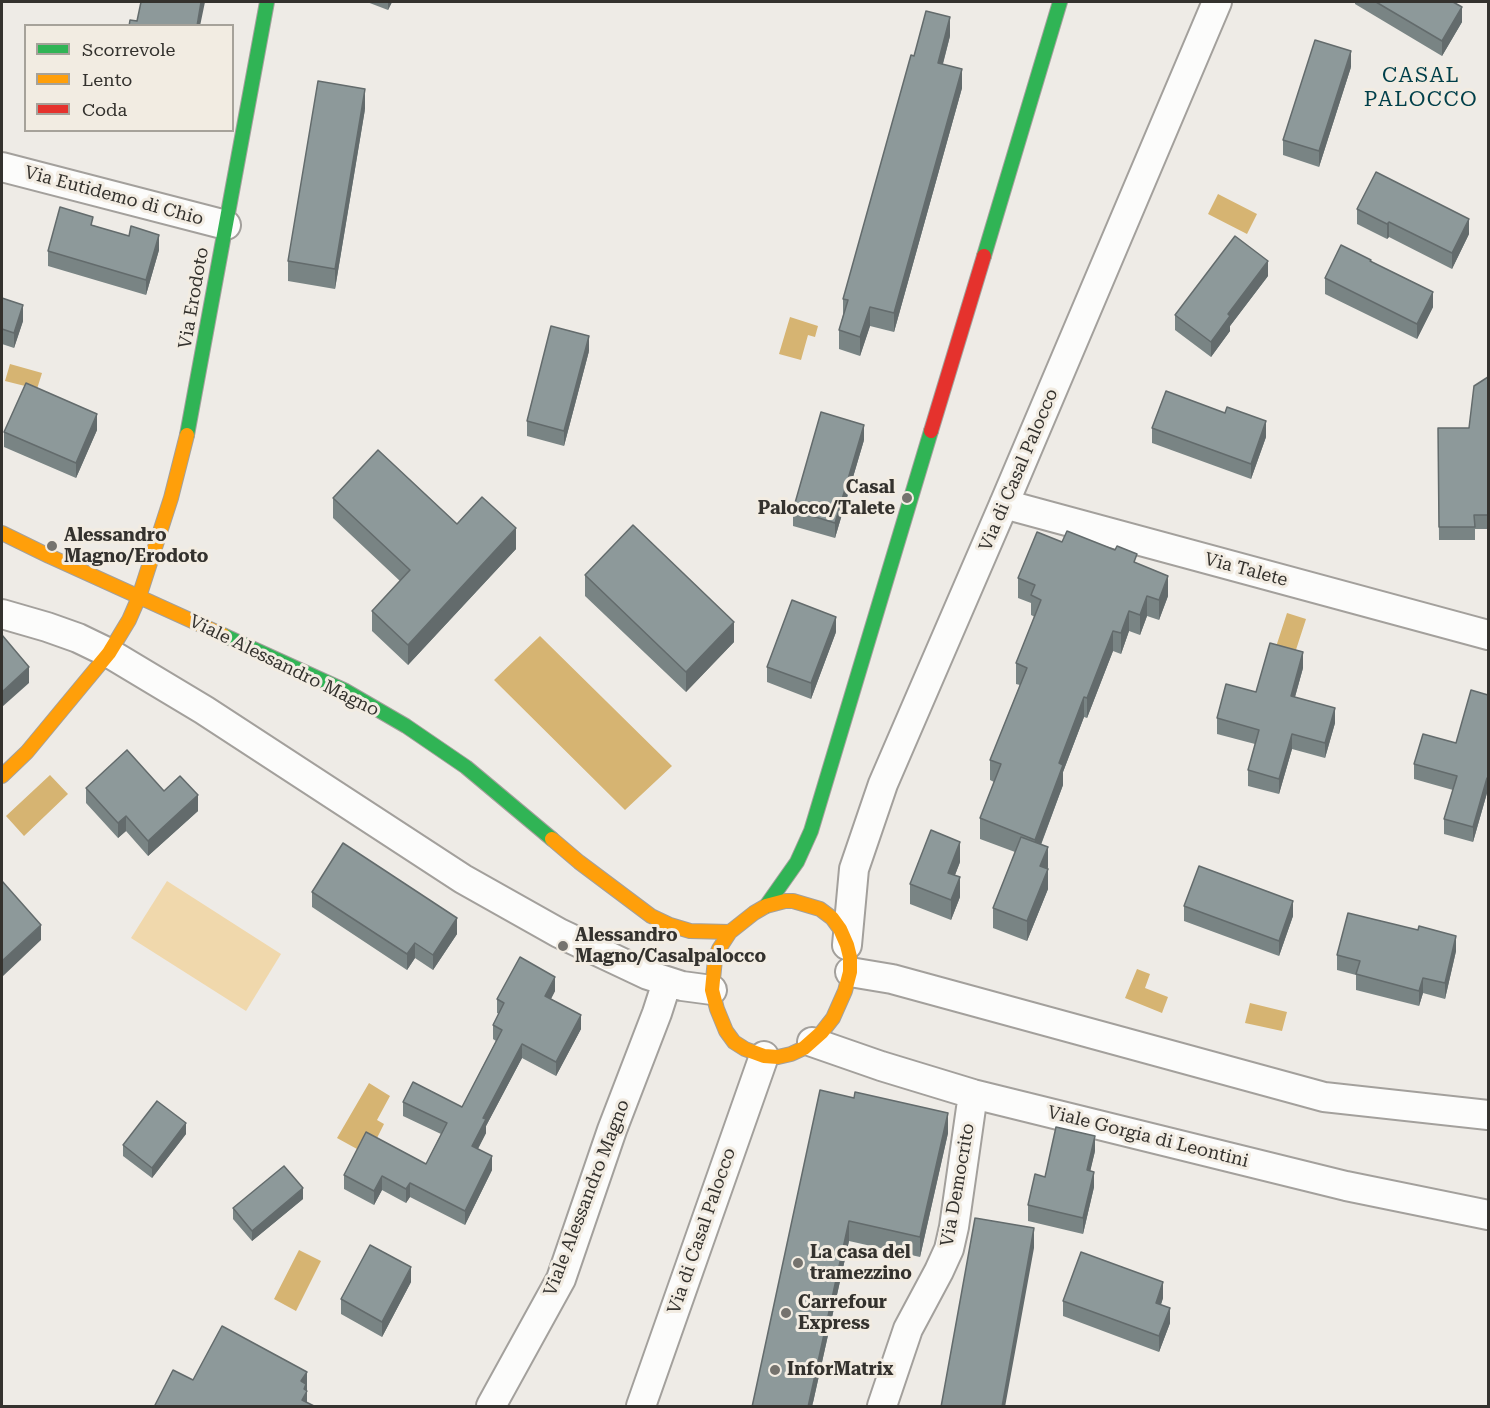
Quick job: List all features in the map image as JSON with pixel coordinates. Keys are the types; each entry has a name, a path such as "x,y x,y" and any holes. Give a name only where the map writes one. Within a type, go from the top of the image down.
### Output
{"street":[{"name":"Via Erodoto","path":"109,653 129,620 139,597 180,465 190,422 267,2"},
{"path":"766,906 797,862 811,831 1060,2"},
{"name":"Via di Casal Palocco","path":"849,958 854,869 883,783 1217,2"},
{"name":"Via Eutidemo di Chio","path":"2,167 226,225"},
{"name":"Via Talete","path":"1004,504 1488,635"},
{"name":"Viale Alessandro Magno","path":"2,533 327,681 406,726 466,767 579,862 651,916 690,931 730,932"},
{"path":"2,614 59,631 109,653 204,710 482,890 578,942 627,966 667,982 712,990"},
{"path":"2,776 27,752 109,653"},
{"path":"793,901 820,909 836,923 849,958 845,992 828,1026 804,1048 778,1057 764,1056 745,1049 730,1037 720,1017 712,990 715,959 719,949 730,932 766,906 793,901"},
{"path":"849,958 892,979 1324,1097 1488,1115"},
{"name":"Viale Alessandro Magno","path":"491,1407 561,1279 612,1130 667,982"},
{"name":"Viale Gorgia di Leontini","path":"812,1042 973,1094 1346,1186 1488,1215"},
{"name":"Via di Casal Palocco","path":"641,1407 764,1056"},
{"name":"Via Democrito","path":"882,1407 908,1329 949,1249 973,1094"}],"shaded area":[{"path":"1218,194 1257,214 1247,234 1208,214"},
{"path":"790,317 818,326 815,337 808,335 801,360 779,354"},
{"path":"10,364 42,373 37,389 5,381"},
{"path":"1287,613 1306,619 1293,659 1274,653"},
{"path":"540,636 672,766 625,810 494,680"},
{"path":"50,775 68,794 24,836 6,816"},
{"path":"167,881 281,954 246,1011 131,938"},
{"path":"1137,969 1150,974 1145,988 1168,997 1162,1013 1125,998"},
{"path":"1250,1003 1287,1012 1282,1031 1245,1023"},
{"path":"369,1083 390,1096 377,1120 384,1124 377,1138 361,1141 357,1149 337,1138"},
{"path":"299,1250 321,1261 296,1311 274,1299"}],"building":[{"path":"141,2 201,2 197,24 129,24 130,20 137,21"},
{"path":"1376,2 1453,2 1462,7 1442,41"},
{"path":"926,11 950,17 938,63 962,69 894,313 870,307 860,337 839,330 848,300 843,299 911,55 914,56"},
{"path":"1315,40 1351,51 1319,151 1283,140"},
{"path":"318,81 365,89 335,269 288,261"},
{"path":"1376,172 1469,219 1452,253 1357,209"},
{"path":"60,207 93,217 91,225 129,236 131,226 159,235 146,280 48,251"},
{"path":"1235,236 1268,261 1228,314 1230,316 1211,342 1175,315"},
{"path":"1341,245 1433,292 1417,324 1325,278"},
{"path":"2,298 23,305 14,333 2,329"},
{"path":"551,326 589,336 564,431 527,421"},
{"path":"1488,377 1488,515 1474,515 1475,527 1439,527 1438,428 1469,428 1474,386"},
{"path":"26,383 97,414 76,463 4,432"},
{"path":"1166,391 1225,413 1227,407 1266,421 1251,464 1152,428"},
{"path":"821,412 864,425 835,523 793,510"},
{"path":"378,450 457,524 482,497 516,528 408,645 372,611 410,570 333,498"},
{"path":"633,525 734,622 686,672 585,575"},
{"path":"1067,531 1115,550 1117,546 1137,554 1134,562 1168,576 1159,600 1147,596 1140,615 1129,611 1121,633 1113,631 1087,698 1084,697 1059,763 1063,765 1035,840 980,818 1001,764 990,760 1027,668 1016,663 1041,600 1031,595 1035,585 1018,578 1037,532 1062,542"},
{"path":"792,600 836,617 811,683 767,667"},
{"path":"2,635 29,667 2,692"},
{"path":"1270,643 1303,652 1291,696 1335,708 1325,743 1292,734 1279,779 1248,770 1259,730 1217,718 1226,684 1256,692"},
{"path":"1471,690 1488,695 1488,778 1473,827 1444,819 1457,776 1414,764 1423,734 1456,743"},
{"path":"127,750 164,791 180,776 198,795 148,841 126,816 118,823 86,788"},
{"path":"931,830 960,842 948,873 960,877 951,900 910,884"},
{"path":"1021,837 1048,847 1040,866 1048,869 1027,921 993,908"},
{"path":"343,843 457,918 433,955 415,943 407,954 312,892"},
{"path":"1199,866 1293,901 1279,941 1184,906"},
{"path":"2,881 41,925 2,961"},
{"path":"1348,913 1418,930 1419,926 1456,936 1445,983 1423,978 1419,991 1356,974 1360,961 1337,955"},
{"path":"520,957 555,977 545,996 581,1015 556,1062 522,1044 483,1118 486,1119 472,1146 492,1156 465,1211 410,1183 406,1189 382,1176 374,1191 344,1175 366,1132 426,1164 447,1123 403,1102 413,1082 462,1107 502,1030 493,1025 504,1003 497,999"},
{"path":"820,1090 854,1098 855,1092 948,1113 920,1237 849,1221 808,1407 752,1407"},
{"path":"157,1101 186,1123 152,1168 123,1145"},
{"path":"1056,1127 1095,1136 1087,1170 1094,1172 1083,1218 1028,1205 1035,1174 1045,1177"},
{"path":"284,1166 303,1188 252,1231 233,1208"},
{"path":"975,1218 1034,1228 1002,1407 941,1407"},
{"path":"370,1245 411,1267 382,1322 341,1299"},
{"path":"1081,1252 1163,1282 1156,1303 1170,1308 1159,1336 1063,1301"},
{"path":"222,1326 307,1372 301,1381 306,1384 304,1389 307,1391 302,1400 316,1407 154,1407 173,1370 193,1380"}],"traffic: fast":[{"path":"187,435 267,2"},
{"path":"984,256 1060,2"},
{"path":"766,906 797,862 811,831 931,431"},
{"path":"223,635 344,690 406,726 466,767 552,839"}],"traffic: slow":[{"path":"2,776 27,752 109,653 129,620 139,597 171,498 187,435"},
{"path":"2,533 223,635"},
{"path":"552,839 651,916 690,931 730,932"},
{"path":"793,901 820,909 832,918 840,929 850,957 850,972 845,991 833,1018 822,1032 804,1048 778,1057 764,1056 734,1042 726,1031 712,990 715,959 719,949 730,932 766,906 793,901"}],"traffic: jam":[{"path":"931,431 984,256"}],"place":[{"name":"Casal Palocco/Talete","path":"907,498"},
{"name":"Alessandro Magno/Erodoto","path":"52,546"},
{"name":"Alessandro Magno/Casalpalocco","path":"563,946"},
{"name":"La casa del tramezzino","path":"798,1263"},
{"name":"Carrefour Express","path":"786,1313"},
{"name":"InforMatrix","path":"775,1370"}],"district":[{"name":"CASAL PALOCCO","path":"1421,88"}]}
